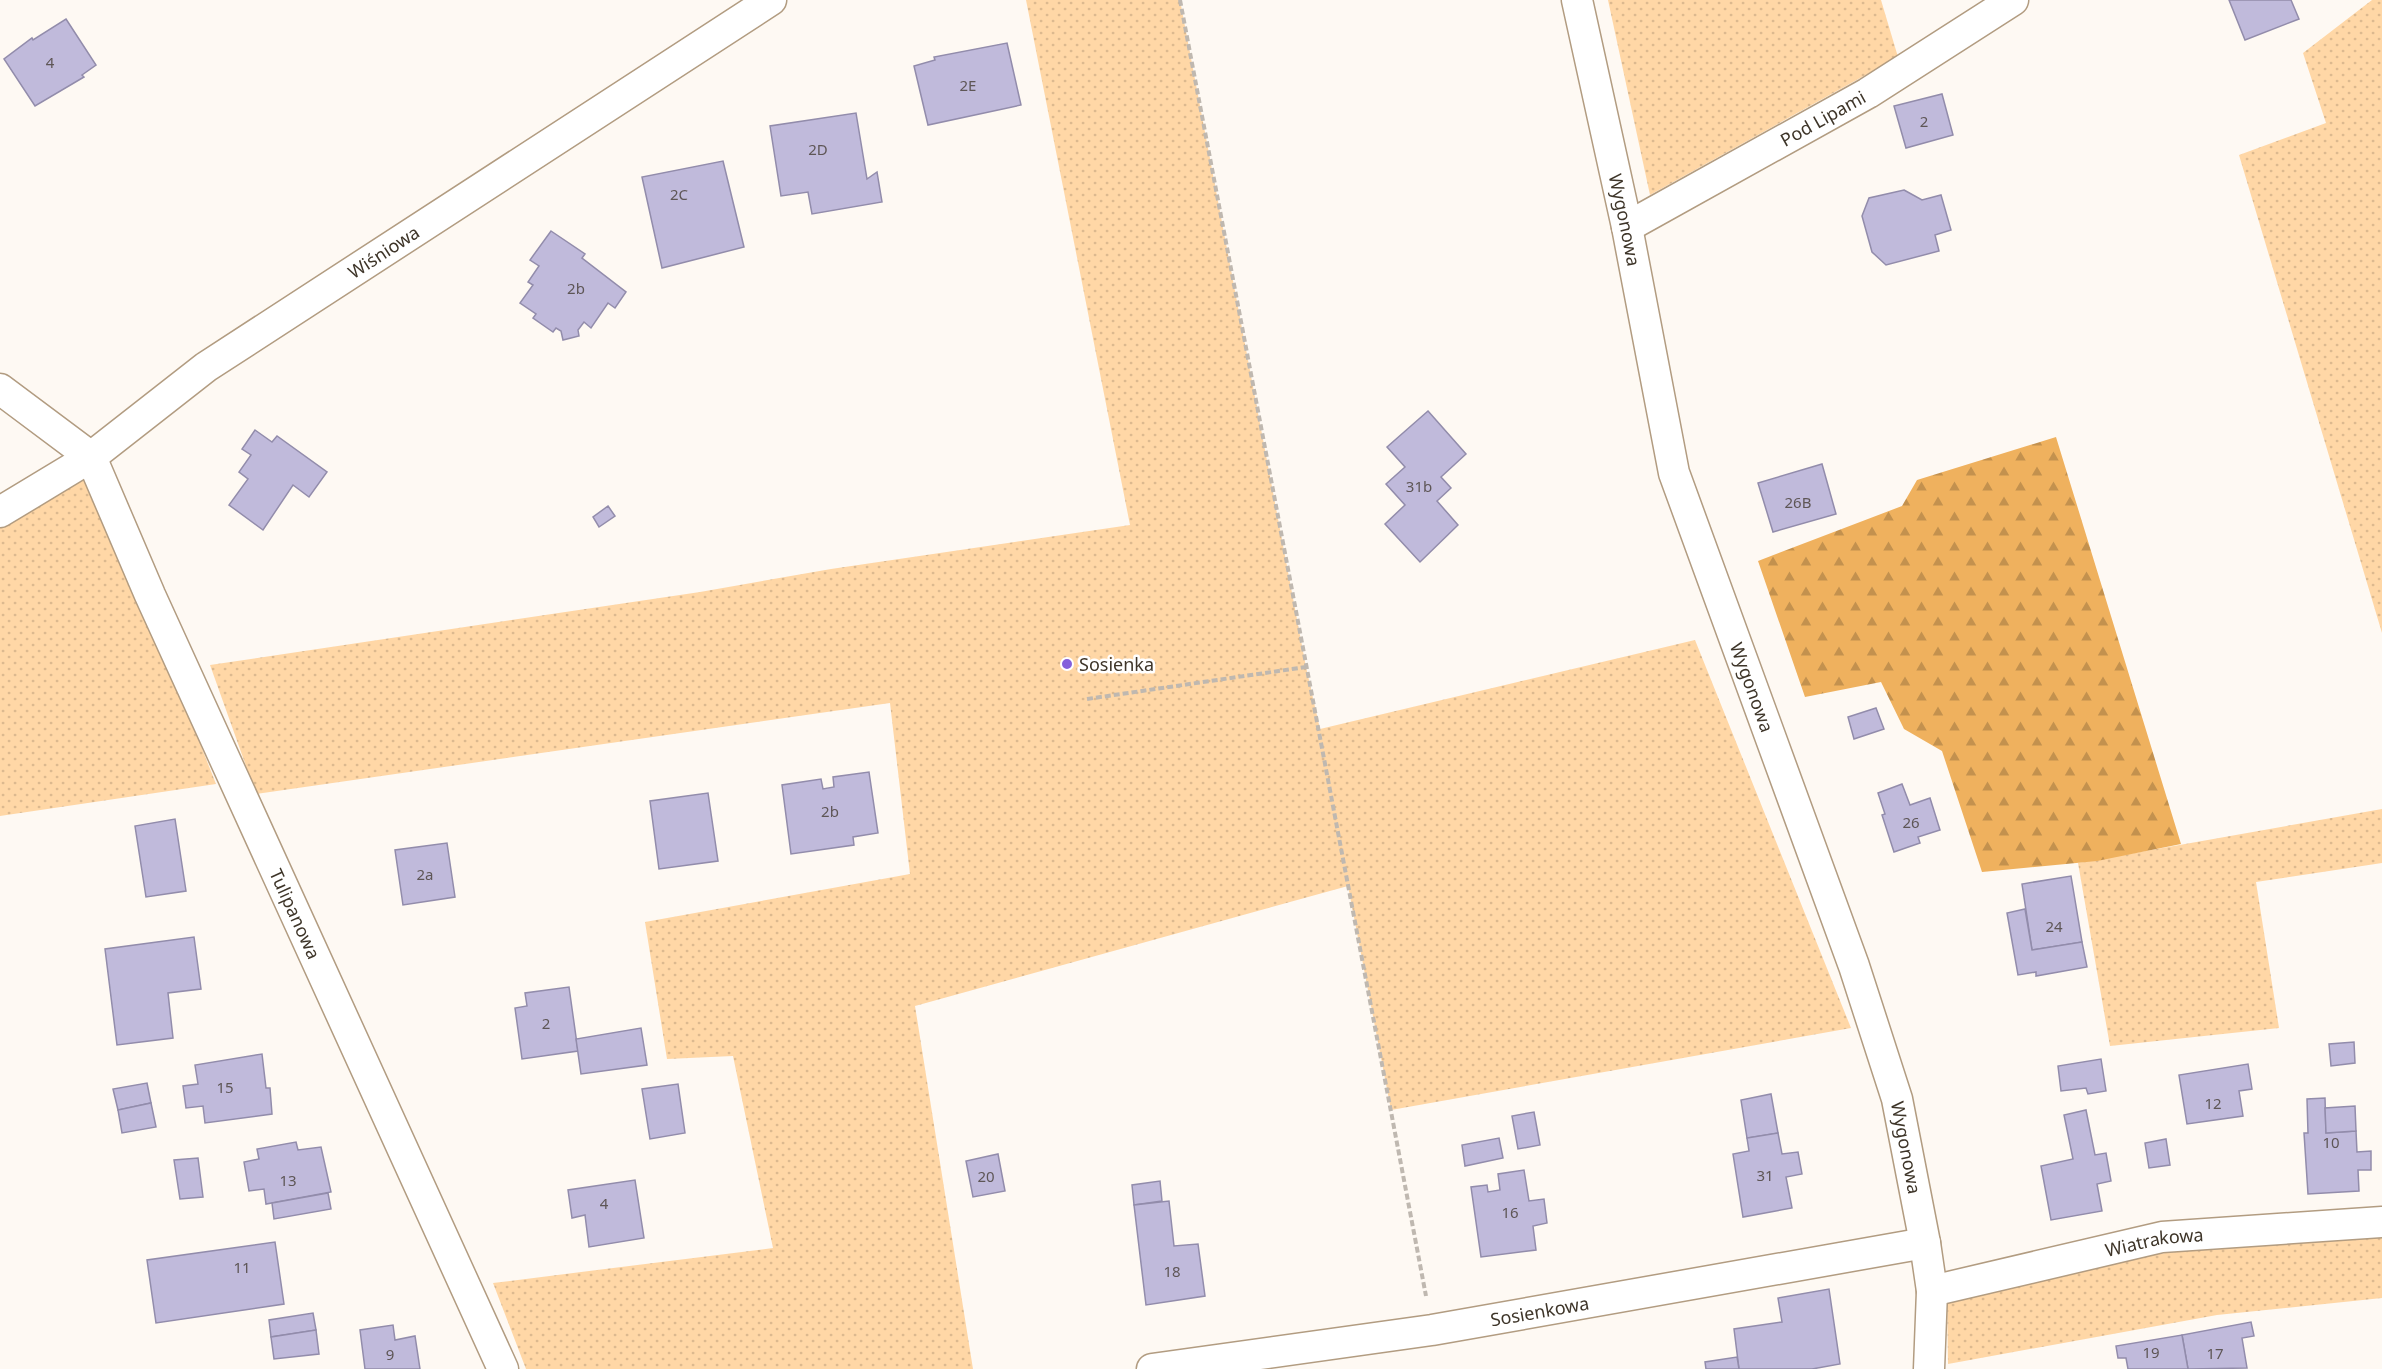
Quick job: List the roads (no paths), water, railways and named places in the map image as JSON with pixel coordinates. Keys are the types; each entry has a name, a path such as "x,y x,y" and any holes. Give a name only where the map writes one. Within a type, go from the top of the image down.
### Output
{"street":[{"name":"Wiśniowa","path":"0,512 91,457 206,368 771,0"},
{"name":"Wygonowa","path":"1577,0 1627,227 1674,473 1854,966 1897,1099 1925,1242 1932,1291 1929,1369"},
{"name":"Pod Lipami","path":"1627,227 1869,93 2013,0"},
{"path":"0,389 91,457"},
{"name":"Tulipanowa","path":"91,457 150,596 503,1369"},
{"name":"Wiatrakowa","path":"1932,1291 2162,1237 2382,1222"},
{"name":"Sosienkowa","path":"1152,1369 1432,1330 1925,1242"}],"place":[{"name":"Sosienka","path":"1067,664"}]}
